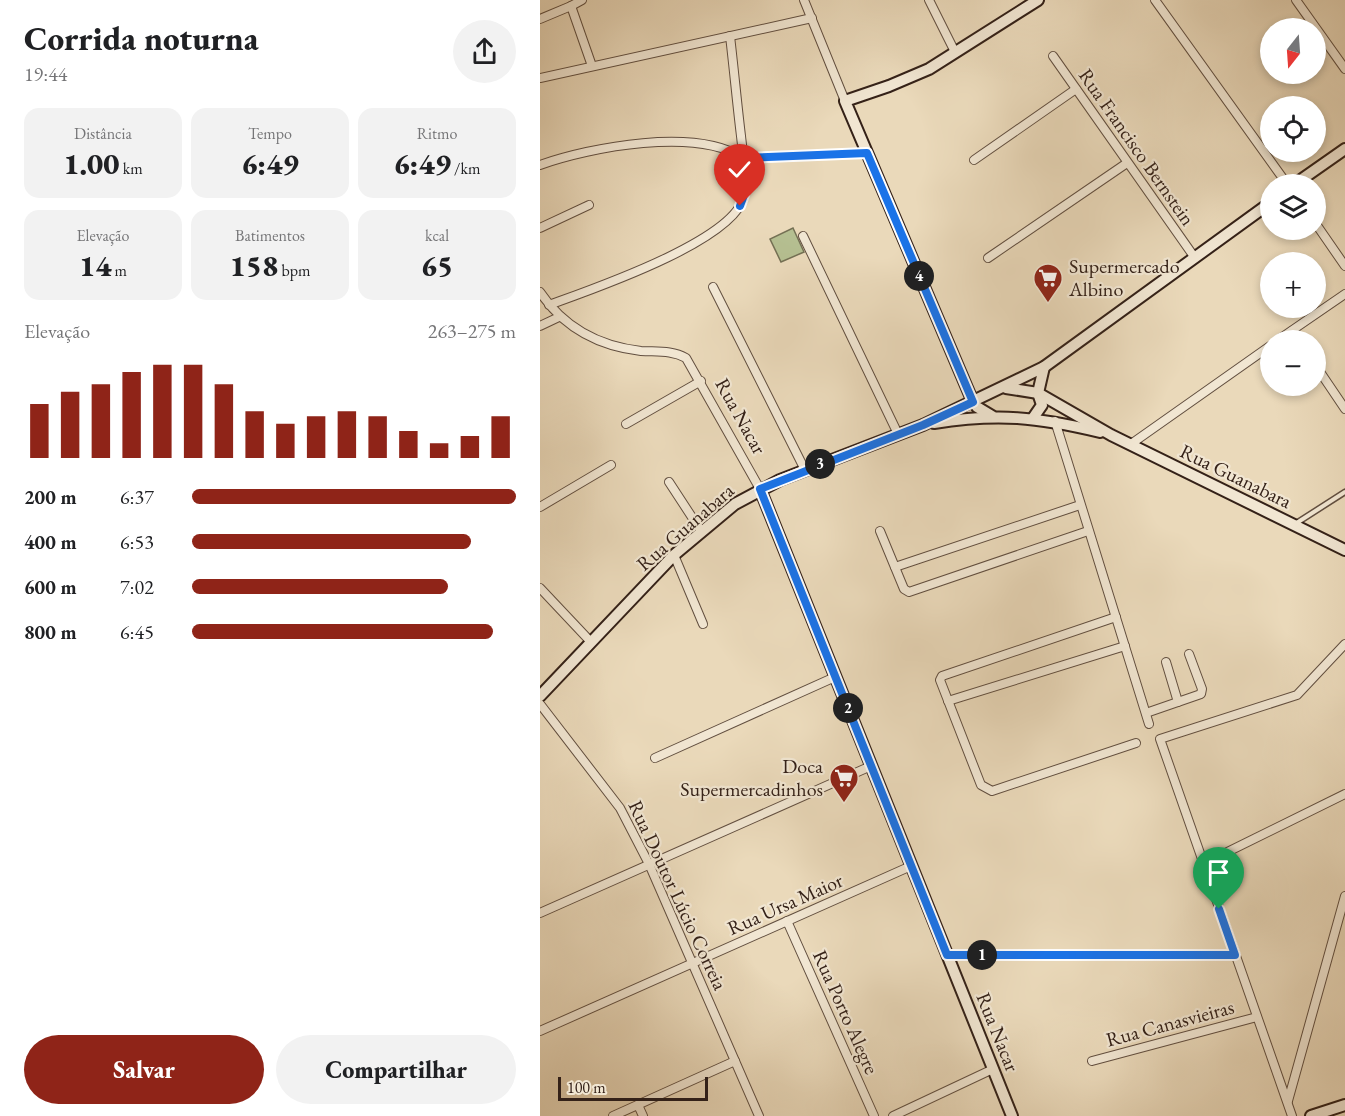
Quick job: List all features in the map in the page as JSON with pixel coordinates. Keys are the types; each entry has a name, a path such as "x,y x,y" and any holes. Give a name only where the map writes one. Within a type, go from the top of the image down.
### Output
{"main road":[{"path":"992,416 973,402 845,101 909,78 1038,0"},
{"path":"1309,174 1345,148"},
{"path":"1001,388 1044,367 1260,209"},
{"path":"1033,418 1042,405 1038,393 1044,367"},
{"name":"Rua Guanabara","path":"540,696 674,555 735,504 760,489 923,425 1001,388 1018,388 1038,393 1112,435 1345,550"},
{"path":"1038,393 1056,421"},
{"path":"990,394 986,403 992,416"},
{"name":"Rua Guanabara","path":"923,425 992,416 1033,418 1056,421 1112,435"},
{"name":"Rua Nacar","path":"760,489 1012,1116"},
{"path":"1311,1116 1345,1105"}],"street":[{"path":"540,19 582,0"},
{"path":"804,0 845,101"},
{"path":"929,0 955,52"},
{"path":"1155,0 1280,174"},
{"path":"1296,0 1345,69"},
{"path":"571,6 592,66"},
{"path":"540,78 812,18"},
{"path":"549,305 656,263 722,224 740,206 744,195 743,158 730,36"},
{"name":"Rua Francisco Bernstein","path":"1053,56 1195,258"},
{"path":"974,159 1076,89"},
{"path":"540,165 605,148 677,142 712,144 731,150 743,158 867,153"},
{"path":"988,258 1127,163"},
{"path":"540,228 589,205"},
{"path":"803,236 898,434"},
{"path":"1326,238 1345,266"},
{"path":"713,287 805,470"},
{"name":"Rua Nacar","path":"540,292 559,317 583,334 608,344 679,354 692,365 760,489"},
{"path":"1293,330 1345,294"},
{"path":"540,326 559,317"},
{"path":"1131,444 1260,353"},
{"path":"626,424 701,381"},
{"path":"1326,381 1345,410"},
{"path":"1056,421 1149,724"},
{"path":"540,507 611,465"},
{"path":"669,482 701,531"},
{"path":"896,567 1080,505"},
{"path":"880,531 904,589 909,592 1089,531"},
{"path":"674,555 703,624"},
{"path":"540,588 590,641"},
{"path":"1116,617 942,676 940,680 981,785 986,790 992,791 1136,743"},
{"path":"1292,1116 1160,740 1287,701 1307,687 1345,644"},
{"path":"948,701 1125,646"},
{"path":"1146,713 1201,694 1202,689 1189,654"},
{"path":"1166,663 1178,702"},
{"path":"655,758 836,676"},
{"name":"Rua Doutor Lúcio Correia","path":"540,704 608,790 649,864 759,1116"},
{"path":"540,912 871,766"},
{"path":"1203,864 1345,794"},
{"name":"Rua Ursa Maior","path":"540,1031 911,866"},
{"path":"1287,1103 1342,919 1345,896"},
{"name":"Rua Porto Alegre","path":"787,921 874,1116"},
{"path":"947,955 1235,955"},
{"name":"Rua Canasvieiras","path":"1092,1061 1257,1017"},
{"path":"613,1116 735,1061"},
{"path":"893,1116 993,1069"},
{"path":"638,1105 643,1116"}],"lane":[{"path":"1294,525 1345,492"}],"green space":[{"path":"793,228 804,252 781,262 770,239"}],"place":[{"name":"Supermercado Albino","path":"1048,304"},
{"name":"Doca Supermercadinhos","path":"844,804"}],"route":[{"path":"740,206 744,195 743,158 867,153 973,402 923,425 760,489 947,955 1235,955 1219,909"}]}
